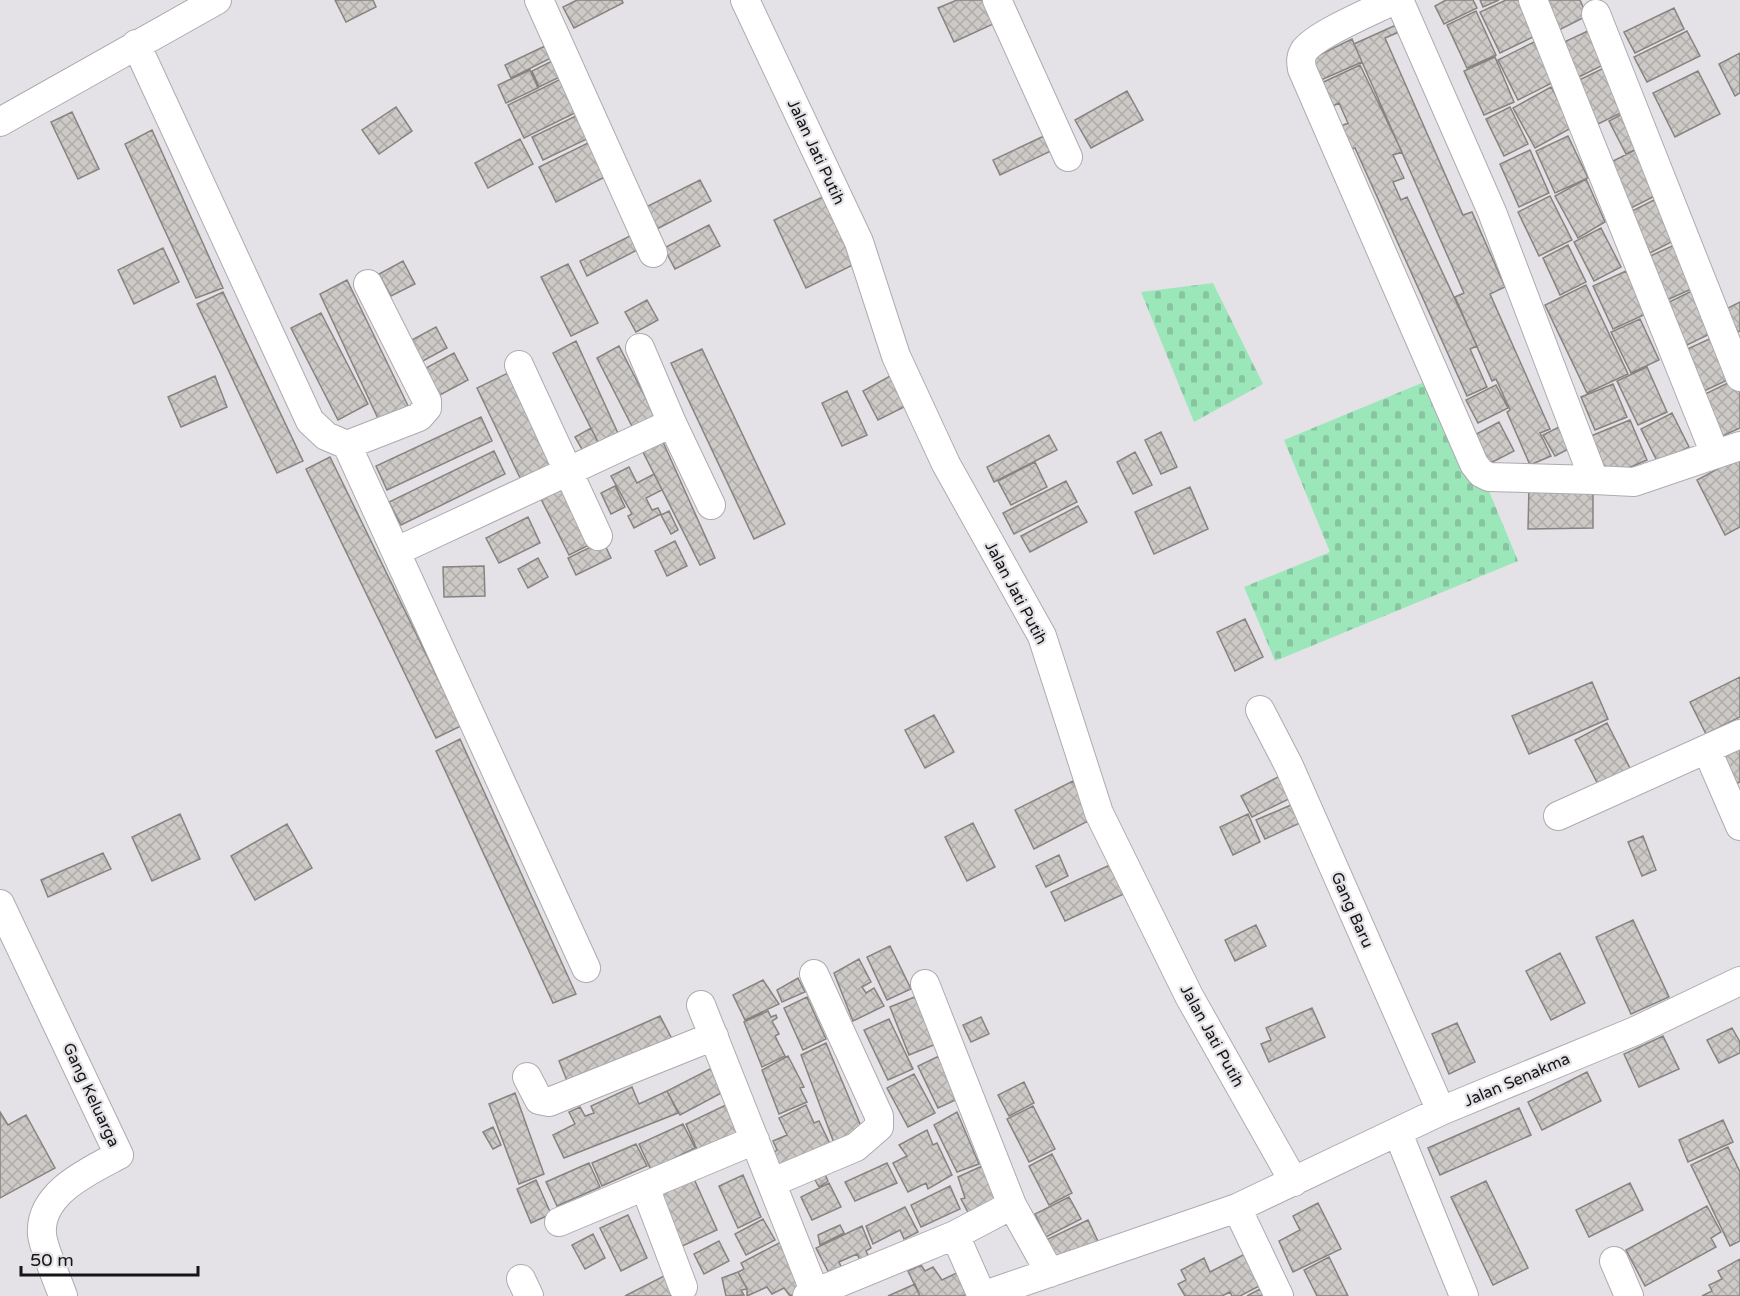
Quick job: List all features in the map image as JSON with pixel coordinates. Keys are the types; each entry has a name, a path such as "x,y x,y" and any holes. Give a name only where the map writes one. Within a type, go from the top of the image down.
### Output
{"street":[{"path":"0,122 218,0"},
{"path":"539,0 652,253"},
{"name":"Jalan Jati Putih","path":"745,0 859,242 896,356 946,464 1042,636 1099,813 1189,996 1294,1182"},
{"path":"997,0 1068,157"},
{"path":"1394,0 1311,45 1300,59 1302,69 1474,464 1481,473 1489,477 1634,482 1727,450 1533,0"},
{"path":"1399,0 1492,212 1594,480"},
{"path":"1596,14 1740,377"},
{"path":"136,44 310,421 326,435 347,445 586,968"},
{"path":"347,445 419,417 427,408 427,401 368,284"},
{"path":"640,348 711,505"},
{"path":"519,365 598,536"},
{"path":"397,551 672,423"},
{"name":"Gang Baru","path":"1260,710 1289,766 1441,1112"},
{"path":"1557,816 1740,734"},
{"path":"1707,750 1740,826"},
{"name":"Gang Keluarga","path":"0,904 119,1155 73,1181 47,1208 42,1234 63,1296"},
{"path":"772,1182 856,1147 879,1127 879,1116 814,974"},
{"name":"Jalan Senakma","path":"982,1296 1237,1208 1441,1112 1635,1031 1740,981"},
{"path":"925,984 1012,1205 1050,1273"},
{"path":"701,1005 772,1182 811,1294 955,1235 1012,1205"},
{"path":"527,1077 539,1100 549,1102 714,1036"},
{"path":"1398,1132 1464,1296"},
{"path":"559,1222 645,1188 755,1140"},
{"path":"645,1188 683,1287"},
{"path":"1237,1208 1279,1296"},
{"path":"955,1235 982,1296"},
{"path":"1614,1261 1629,1296"}],"green space":[{"path":"1213,283 1263,384 1194,422 1141,292"},
{"path":"1441,375 1518,561 1275,661 1244,587 1330,552 1284,440"}],"building":[{"path":"335,0 373,0 376,7 346,22"},
{"path":"577,0 622,0 623,3 574,28 563,7"},
{"path":"957,0 995,0 1004,19 954,42 938,8"},
{"path":"1446,0 1473,0 1477,8 1444,24 1435,6"},
{"path":"1480,0 1499,0 1483,7"},
{"path":"1506,0 1522,0 1539,34 1500,53 1480,12"},
{"path":"1545,0 1580,0 1587,16 1559,30"},
{"path":"1674,8 1684,29 1635,53 1624,32"},
{"path":"1476,11 1496,55 1467,68 1447,25"},
{"path":"1396,25 1399,32 1385,38 1463,215 1472,212 1505,287 1490,294 1550,429 1540,433 1551,456 1530,465 1507,412 1510,410 1496,379 1492,381 1455,297 1464,293 1354,44"},
{"path":"1590,30 1607,63 1579,77 1562,43"},
{"path":"1687,31 1700,56 1647,82 1634,57"},
{"path":"1352,39 1362,62 1321,80 1311,59"},
{"path":"1534,42 1554,82 1518,100 1498,60"},
{"path":"545,46 551,58 511,78 505,65"},
{"path":"1740,53 1740,93 1735,96 1719,64"},
{"path":"1495,57 1514,102 1484,115 1464,71"},
{"path":"558,58 566,74 539,87 532,71"},
{"path":"1360,65 1402,152 1393,155 1404,178 1393,182 1401,200 1407,197 1477,346 1470,349 1487,387 1467,396 1355,148 1350,150 1330,131 1348,123 1339,103 1325,110 1315,86"},
{"path":"1610,65 1631,108 1598,124 1577,81"},
{"path":"530,70 538,88 506,103 498,85"},
{"path":"1698,71 1720,114 1675,137 1653,93"},
{"path":"563,78 579,111 524,138 508,105"},
{"path":"1551,87 1573,127 1535,148 1513,108"},
{"path":"1127,91 1143,120 1091,148 1075,120"},
{"path":"396,107 412,131 379,154 362,130"},
{"path":"1510,107 1528,144 1504,156 1486,119"},
{"path":"1628,111 1645,145 1626,154 1609,121"},
{"path":"72,112 99,169 78,179 51,122"},
{"path":"578,115 589,138 543,160 532,137"},
{"path":"152,130 223,288 196,298 125,144"},
{"path":"1044,136 1051,151 1000,175 993,160"},
{"path":"1568,136 1588,178 1555,193 1536,151"},
{"path":"520,139 533,164 488,188 475,163"},
{"path":"588,143 605,177 556,202 539,167"},
{"path":"1639,148 1661,193 1631,208 1609,163"},
{"path":"1530,150 1549,193 1519,207 1500,164"},
{"path":"1586,179 1605,222 1578,238 1555,196"},
{"path":"700,180 711,201 657,229 646,207"},
{"path":"829,194 861,261 806,288 774,220"},
{"path":"1550,196 1572,240 1539,256 1518,212"},
{"path":"1658,198 1679,238 1650,253 1630,212"},
{"path":"709,225 720,246 675,269 664,248"},
{"path":"1601,228 1621,267 1594,281 1574,242"},
{"path":"632,235 639,249 587,276 580,261"},
{"path":"1681,242 1700,285 1667,300 1648,257"},
{"path":"1568,245 1586,282 1560,295 1543,258"},
{"path":"163,248 179,282 134,304 118,270"},
{"path":"403,261 415,284 391,296 379,274"},
{"path":"568,264 598,323 571,336 541,277"},
{"path":"1626,271 1646,314 1613,329 1593,286"},
{"path":"347,280 412,414 382,427 320,294"},
{"path":"1586,285 1628,374 1587,393 1545,305"},
{"path":"1698,288 1718,330 1685,346 1665,304"},
{"path":"223,292 303,461 277,473 197,304"},
{"path":"647,300 658,320 636,332 625,312"},
{"path":"1740,302 1740,331 1738,332 1726,309"},
{"path":"321,313 368,404 338,420 291,328"},
{"path":"1640,319 1659,360 1631,373 1611,332"},
{"path":"436,327 447,348 421,362 410,341"},
{"path":"1716,336 1734,377 1704,391 1685,350"},
{"path":"576,341 621,440 602,450 553,353"},
{"path":"619,346 658,422 636,434 597,358"},
{"path":"702,349 785,524 754,539 671,363"},
{"path":"454,353 468,380 438,396 424,369"},
{"path":"1647,367 1667,412 1638,425 1617,381"},
{"path":"510,372 557,468 523,484 477,388"},
{"path":"892,375 908,405 878,420 863,391"},
{"path":"215,376 227,407 181,427 168,397"},
{"path":"1736,379 1740,388 1740,428 1720,437 1701,396"},
{"path":"1613,384 1627,417 1595,430 1581,397"},
{"path":"1496,385 1508,408 1478,423 1466,400"},
{"path":"847,391 867,435 842,446 822,403"},
{"path":"1672,413 1689,447 1658,463 1641,429"},
{"path":"481,417 492,441 387,490 376,466"},
{"path":"1630,420 1647,460 1603,479 1586,438"},
{"path":"1499,422 1514,451 1483,467 1469,438"},
{"path":"1567,423 1578,444 1555,456 1543,435"},
{"path":"591,428 601,448 586,456 575,437"},
{"path":"1161,432 1177,467 1161,474 1145,440"},
{"path":"1049,435 1057,450 994,482 987,467"},
{"path":"663,442 715,558 700,565 643,452"},
{"path":"494,451 505,474 401,525 389,502"},
{"path":"1135,452 1152,485 1133,494 1117,462"},
{"path":"330,457 461,726 436,738 306,469"},
{"path":"1740,457 1740,527 1725,535 1697,480"},
{"path":"1035,462 1047,487 1011,505 998,481"},
{"path":"629,467 637,483 654,474 662,490 646,498 652,510 658,508 661,514 634,528 628,516 632,514 611,476"},
{"path":"1066,481 1077,502 1014,534 1003,513"},
{"path":"615,486 625,507 611,514 601,493"},
{"path":"565,487 593,543 569,555 541,499"},
{"path":"1190,487 1208,529 1154,554 1135,512"},
{"path":"1593,487 1593,528 1528,529 1529,488"},
{"path":"1078,506 1087,522 1030,552 1021,536"},
{"path":"669,511 678,530 671,534 661,515"},
{"path":"528,517 540,543 499,563 486,538"},
{"path":"603,541 611,558 576,575 568,558"},
{"path":"675,541 687,566 667,576 655,551"},
{"path":"538,558 548,577 528,588 518,569"},
{"path":"484,566 485,596 444,597 443,567"},
{"path":"1245,619 1263,657 1235,671 1217,632"},
{"path":"1740,677 1740,717 1706,734 1690,702"},
{"path":"1592,682 1608,719 1529,754 1512,716"},
{"path":"934,715 954,752 925,768 905,730"},
{"path":"1607,723 1635,778 1603,794 1575,740"},
{"path":"1740,738 1740,782 1731,787 1713,752"},
{"path":"460,739 576,994 553,1003 436,751"},
{"path":"1286,773 1297,795 1252,817 1241,796"},
{"path":"1073,781 1092,819 1034,849 1015,810"},
{"path":"1291,805 1300,823 1265,839 1256,820"},
{"path":"180,814 200,859 152,881 132,837"},
{"path":"1248,814 1260,842 1233,855 1220,827"},
{"path":"973,823 995,867 967,881 945,837"},
{"path":"287,824 312,868 255,900 231,856"},
{"path":"1643,836 1656,870 1642,876 1628,842"},
{"path":"103,853 111,869 48,897 41,880"},
{"path":"1059,855 1068,876 1046,887 1036,866"},
{"path":"1112,864 1126,893 1065,921 1051,892"},
{"path":"1633,920 1669,997 1631,1014 1596,937"},
{"path":"1256,925 1266,946 1235,961 1225,940"},
{"path":"890,946 911,989 887,1000 867,957"},
{"path":"1560,953 1585,1003 1551,1020 1526,971"},
{"path":"859,959 871,982 862,987 866,993 874,988 884,1006 853,1021 834,973"},
{"path":"798,978 805,992 782,1002 777,990"},
{"path":"763,980 779,1004 745,1020 733,995"},
{"path":"922,994 941,1042 909,1055 890,1007"},
{"path":"807,997 826,1039 803,1050 784,1008"},
{"path":"1312,1008 1325,1037 1269,1062 1261,1044 1271,1040 1266,1028"},
{"path":"768,1011 771,1017 776,1015 777,1018 772,1021 779,1034 775,1036 785,1056 762,1067 744,1022"},
{"path":"660,1016 673,1041 570,1088 559,1061"},
{"path":"981,1017 989,1034 971,1042 963,1025"},
{"path":"889,1019 913,1069 888,1080 864,1030"},
{"path":"1457,1023 1475,1062 1449,1074 1432,1034"},
{"path":"1732,1028 1740,1042 1740,1053 1719,1063 1707,1040"},
{"path":"1663,1036 1679,1069 1639,1087 1624,1054"},
{"path":"826,1043 863,1131 834,1143 801,1055"},
{"path":"788,1056 804,1087 800,1088 807,1102 779,1114 762,1070"},
{"path":"939,1056 960,1098 938,1108 918,1066"},
{"path":"716,1066 729,1089 680,1115 667,1091"},
{"path":"1587,1072 1601,1101 1542,1130 1528,1102"},
{"path":"914,1074 935,1113 908,1127 887,1088"},
{"path":"1024,1082 1034,1103 1009,1116 998,1095"},
{"path":"632,1087 639,1104 667,1091 678,1113 564,1158 553,1135 575,1124 569,1112 580,1107 585,1116 594,1113 591,1106"},
{"path":"515,1093 544,1174 519,1184 489,1104"},
{"path":"728,1104 741,1132 698,1152 686,1124"},
{"path":"806,1105 814,1123 819,1121 831,1146 779,1166 773,1153 777,1150 773,1141 787,1135 779,1118"},
{"path":"1033,1106 1055,1149 1029,1162 1007,1119"},
{"path":"1519,1108 1531,1135 1440,1175 1428,1148"},
{"path":"0,1112 8,1125 26,1115 55,1168 0,1198"},
{"path":"957,1112 979,1164 957,1172 934,1125"},
{"path":"1723,1120 1733,1142 1688,1162 1679,1140"},
{"path":"683,1124 695,1148 651,1170 639,1144"},
{"path":"493,1127 501,1145 493,1149 483,1132"},
{"path":"927,1130 933,1145 937,1143 952,1175 928,1189 926,1183 908,1192 893,1163 907,1156 899,1145"},
{"path":"636,1144 647,1166 602,1186 592,1163"},
{"path":"1728,1147 1740,1172 1740,1241 1730,1246 1691,1165"},
{"path":"1052,1154 1072,1193 1049,1205 1029,1166"},
{"path":"589,1163 600,1187 557,1206 546,1182"},
{"path":"887,1163 897,1183 855,1201 845,1182"},
{"path":"982,1166 999,1205 971,1218 961,1199 965,1198 958,1177"},
{"path":"823,1170 828,1181 819,1187 813,1176"},
{"path":"743,1175 761,1217 738,1228 719,1186"},
{"path":"694,1179 717,1230 678,1248 655,1196"},
{"path":"536,1180 551,1214 531,1223 517,1189"},
{"path":"1486,1181 1528,1268 1493,1285 1451,1197"},
{"path":"829,1183 841,1207 812,1220 801,1197"},
{"path":"1630,1183 1643,1210 1589,1237 1576,1210"},
{"path":"950,1186 960,1209 921,1227 911,1205"},
{"path":"1069,1197 1081,1219 1046,1237 1035,1214"},
{"path":"1318,1203 1341,1249 1293,1272 1279,1241 1300,1230 1293,1216"},
{"path":"1707,1206 1721,1232 1711,1238 1716,1247 1645,1286 1626,1250"},
{"path":"905,1207 918,1232 904,1239 900,1230 873,1244 866,1226"},
{"path":"628,1215 647,1258 621,1271 600,1228"},
{"path":"763,1219 775,1240 746,1255 735,1234"},
{"path":"1088,1220 1101,1248 1059,1268 1046,1240"},
{"path":"840,1225 844,1233 820,1245 818,1235"},
{"path":"862,1226 871,1248 866,1251 869,1258 861,1262 857,1254 839,1262 842,1269 830,1275 816,1248"},
{"path":"593,1234 605,1258 585,1269 572,1245"},
{"path":"719,1241 729,1261 704,1274 694,1254"},
{"path":"781,1242 804,1290 790,1296 784,1288 772,1294 767,1287 747,1296 747,1289 738,1272 744,1269 741,1263"},
{"path":"1249,1252 1267,1282 1240,1296 1232,1296 1230,1292 1222,1296 1185,1296 1178,1284 1186,1280 1181,1270 1204,1258 1210,1272"},
{"path":"1329,1257 1348,1296 1317,1296 1304,1270"},
{"path":"1740,1259 1740,1296 1702,1296 1712,1291 1709,1285 1722,1279 1718,1271"},
{"path":"921,1265 925,1271 933,1267 942,1280 967,1268 977,1289 963,1296 920,1296 908,1271"},
{"path":"738,1272 747,1289 741,1290 744,1295 726,1296 722,1278"},
{"path":"670,1273 681,1296 625,1296"},
{"path":"915,1284 920,1296 888,1296"},
{"path":"1260,1289 1264,1296 1247,1296"}]}
